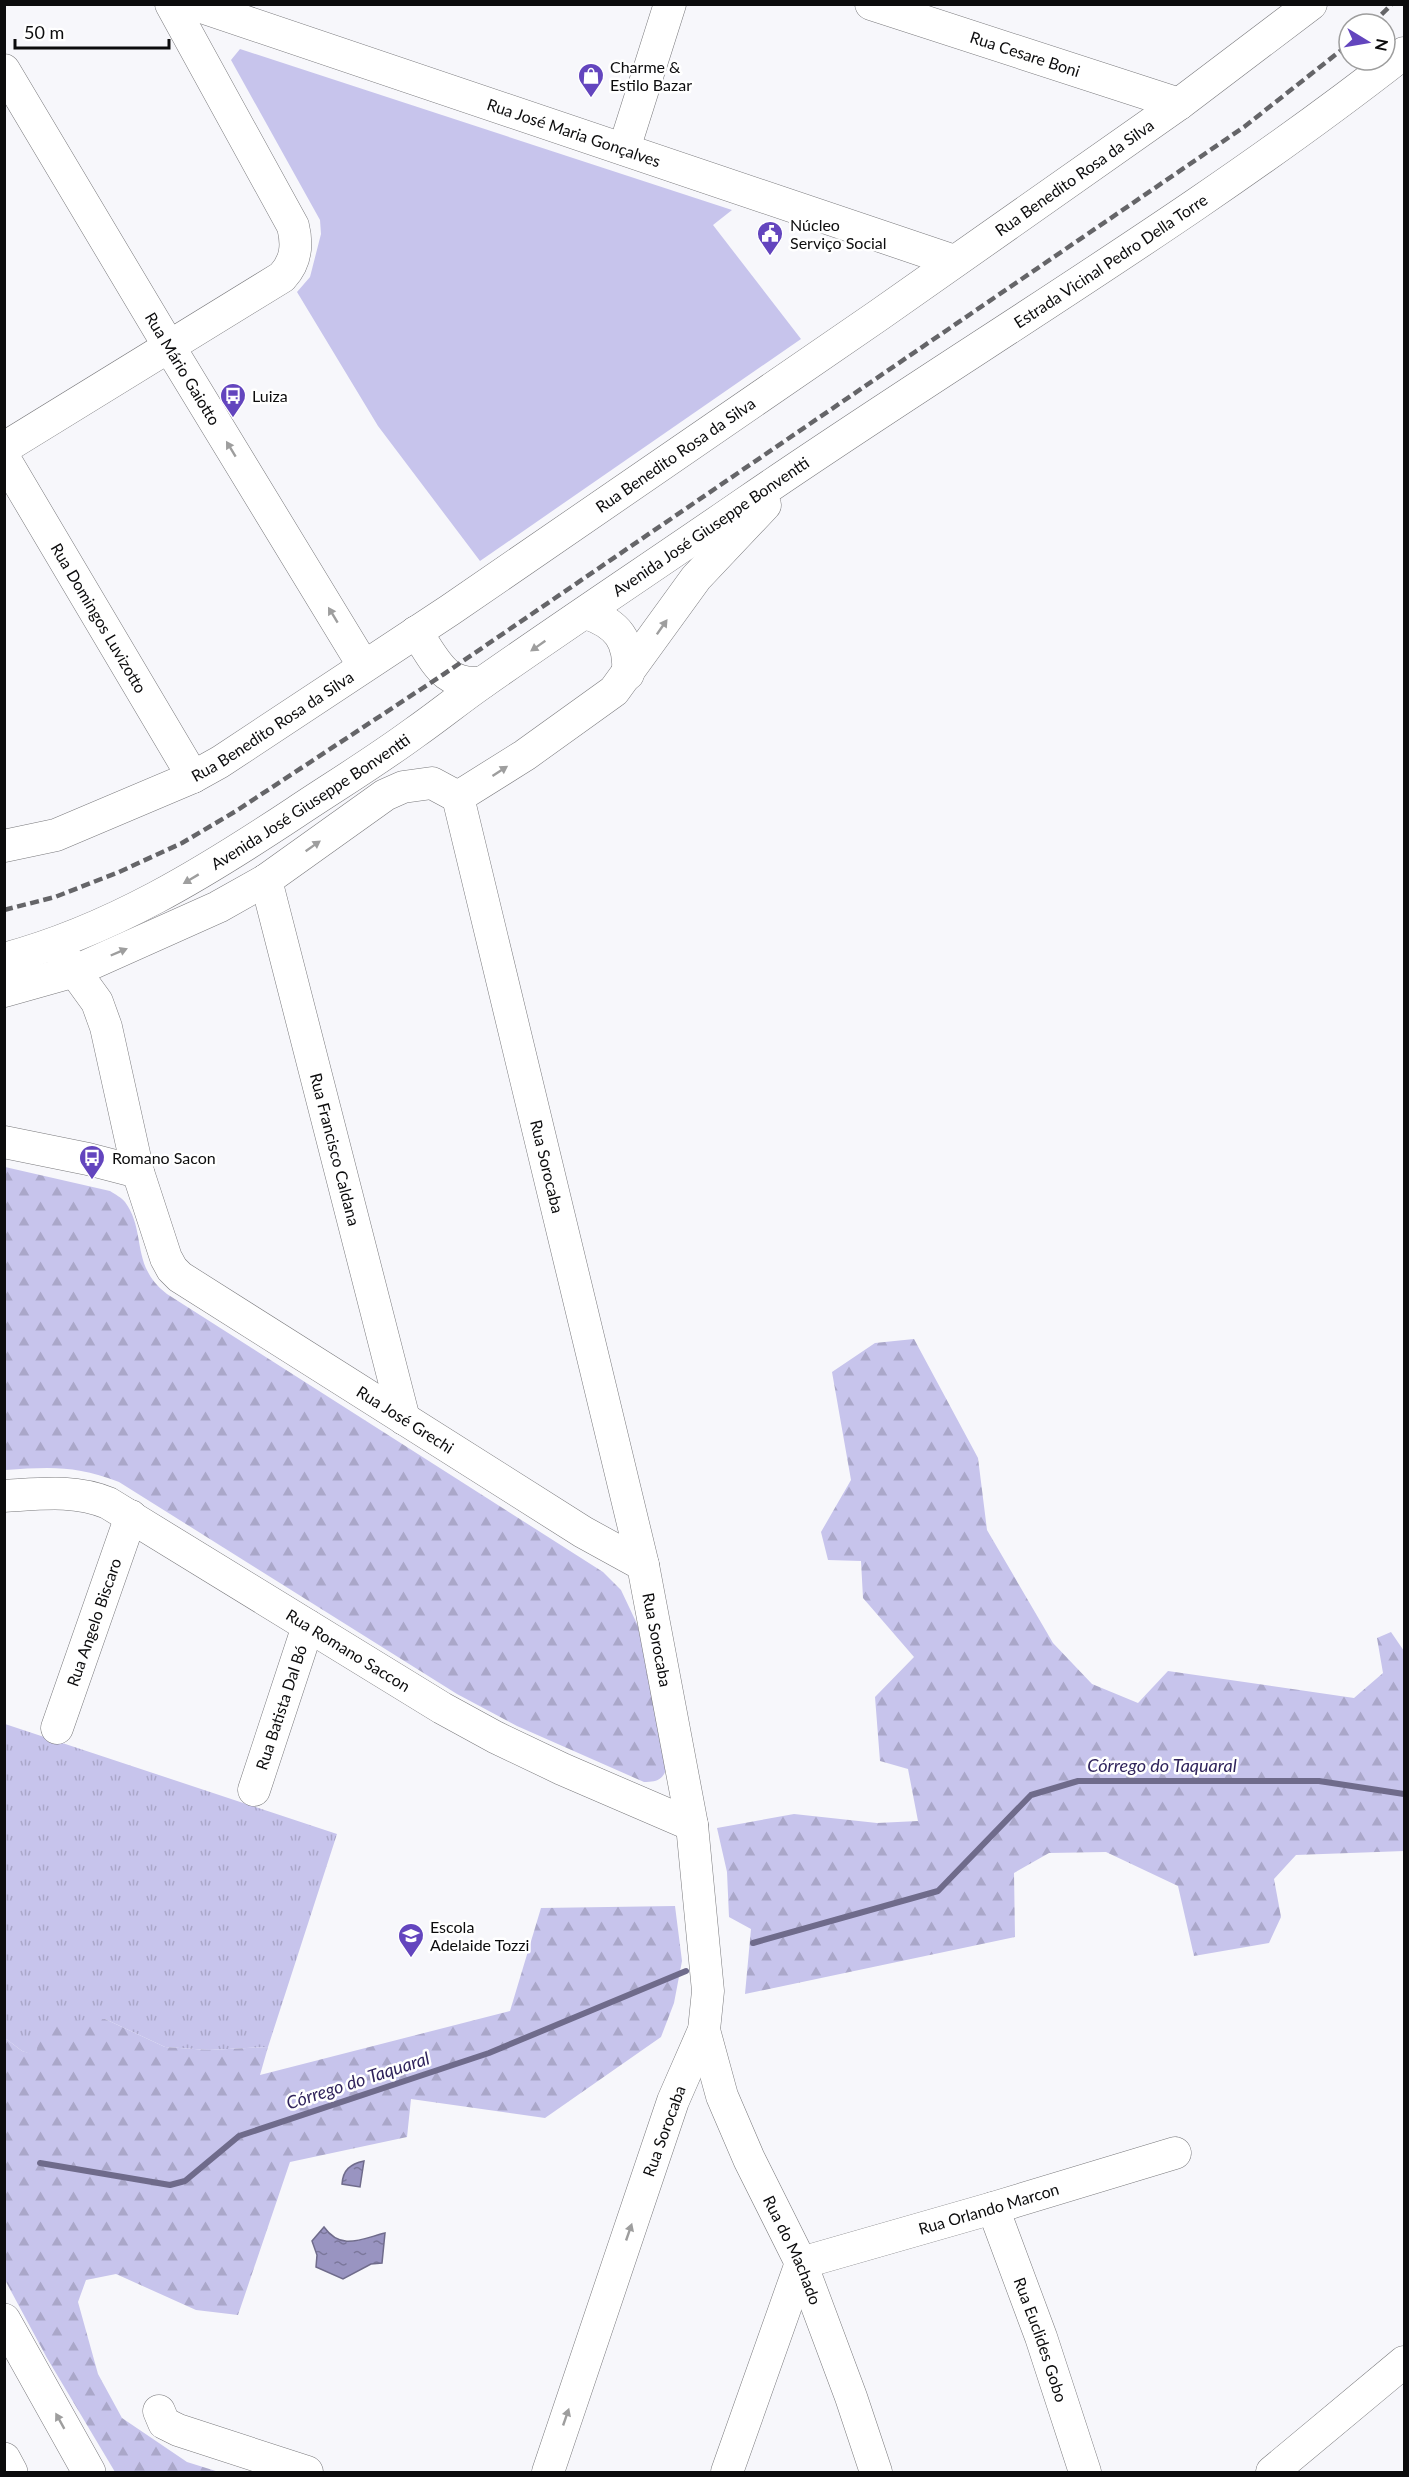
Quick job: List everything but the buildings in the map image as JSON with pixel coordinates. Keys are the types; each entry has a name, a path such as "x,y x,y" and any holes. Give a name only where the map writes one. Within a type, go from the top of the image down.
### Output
{"highway":[{"path":"4,2320 89,2472"},
{"path":"4,2459 11,2472"}],"street":[{"path":"4,448 282,278 292,267 296,239 293,226 171,4"},
{"name":"Rua José Maria Gonçalves","path":"193,4 954,261"},
{"path":"624,149 670,4"},
{"name":"Rua Cesare Boni","path":"871,4 1179,104"},
{"name":"Rua Benedito Rosa da Silva","path":"4,846 56,835 194,777 220,762 416,632 869,322 1179,104 1311,4"},
{"name":"Estrada Vicinal Pedro Della Torre","path":"809,459 1165,225 1326,114 1404,53"},
{"name":"Rua Mário Gaiotto","path":"4,70 363,665"},
{"name":"Rua Domingos Luvizotto","path":"4,458 194,777"},
{"name":"Avenida José Giuseppe Bonventti","path":"4,959 54,944 119,917 176,888 231,855 809,459"},
{"name":"Avenida José Giuseppe Bonventti","path":"4,991 75,971 192,921 266,880 385,795 403,787 445,790 599,704 628,674 696,578 809,459"},
{"path":"586,613 611,624 620,634 626,645 629,660 628,674"},
{"path":"416,632 444,674 463,683 483,682"},
{"path":"444,674 428,722 414,747 414,756 419,769 445,790"},
{"name":"Rua Sorocaba","path":"445,790 643,1565 692,1825 708,1991 704,2030 673,2101 548,2472"},
{"name":"Rua Francisco Caldana","path":"266,880 404,1419"},
{"path":"4,1142 138,1172 106,1027 97,1002 54,944"},
{"name":"Rua José Grechi","path":"138,1172 172,1269 180,1277 583,1532 643,1565"},
{"name":"Rua Romano Saccon","path":"4,1496 71,1493 90,1496 131,1516 442,1708 495,1737 692,1825"},
{"name":"Rua Angelo Biscaro","path":"57,1728 131,1516"},
{"name":"Rua Batista Dal Bó","path":"254,1790 308,1626"},
{"name":"Rua do Machado","path":"704,2030 722,2096 749,2159 801,2263 851,2397 876,2472"},
{"name":"Rua Orlando Marcon","path":"801,2263 1175,2153"},
{"name":"Rua Euclides Gobo","path":"993,2208 1041,2337 1085,2472"},
{"path":"727,2472 801,2263"},
{"path":"1272,2472 1404,2362"},
{"path":"159,2411 164,2423 178,2430 307,2472"}],"green space":[{"path":"240,49 732,210 713,225 801,339 480,561 378,426 297,292 310,277 321,234 320,220 231,60"},
{"path":"5,1167 110,1191 118,1196 132,1213 148,1272 155,1283 167,1294 603,1572 621,1590 638,1626 667,1764 663,1776 657,1780 644,1782 517,1726 457,1694 119,1482 103,1476 62,1468 5,1470"},
{"path":"914,1339 978,1458 987,1530 1053,1643 1092,1684 1138,1703 1168,1671 1354,1698 1383,1673 1377,1638 1391,1632 1404,1651 1404,1851 1296,1855 1274,1879 1281,1917 1269,1943 1194,1956 1178,1886 1106,1852 1049,1853 1014,1873 1015,1937 745,1994 751,1929 729,1917 727,1872 717,1828 794,1814 877,1823 918,1821 908,1769 880,1761 875,1697 914,1657 863,1598 861,1561 828,1560 821,1532 851,1480 832,1372 875,1343"},
{"path":"5,1724 337,1834 268,2047 209,2050 165,2047 105,2019 36,2056 22,2051 5,2038"},
{"path":"675,1906 682,1961 674,2003 661,2037 545,2118 411,2099 407,2137 290,2162 238,2315 196,2310 116,2274 86,2280 78,2302 98,2374 122,2418 187,2462 219,2472 115,2472 47,2358 5,2280 5,2038 22,2051 36,2055 41,2023 105,2019 165,2047 209,2050 268,2047 260,2075 510,2011 541,1908"}],"water":[{"path":"364,2161 360,2187 342,2184 348,2168"},
{"path":"324,2227 337,2239 344,2241 360,2240 385,2233 382,2263 371,2264 343,2279 316,2267 317,2255 312,2241"}],"waterway":[{"name":"Córrego do Taquaral","path":"753,1943 938,1891 1031,1795 1078,1781 1319,1781 1404,1794"},
{"name":"Córrego do Taquaral","path":"40,2163 170,2185 185,2181 239,2136 489,2053 686,1971"}],"railway":[{"path":"1384,12 1392,4"},
{"path":"4,910 55,897 119,872 182,843 236,811 444,674 1244,127 1337,53"}],"place":[{"name":"Charme & Estilo Bazar","path":"591,99"},
{"name":"Núcleo Serviço Social","path":"770,257"},
{"name":"Luiza","path":"233,419"},
{"name":"Romano Sacon","path":"92,1181"},
{"name":"Escola Adelaide Tozzi","path":"411,1959"}]}
